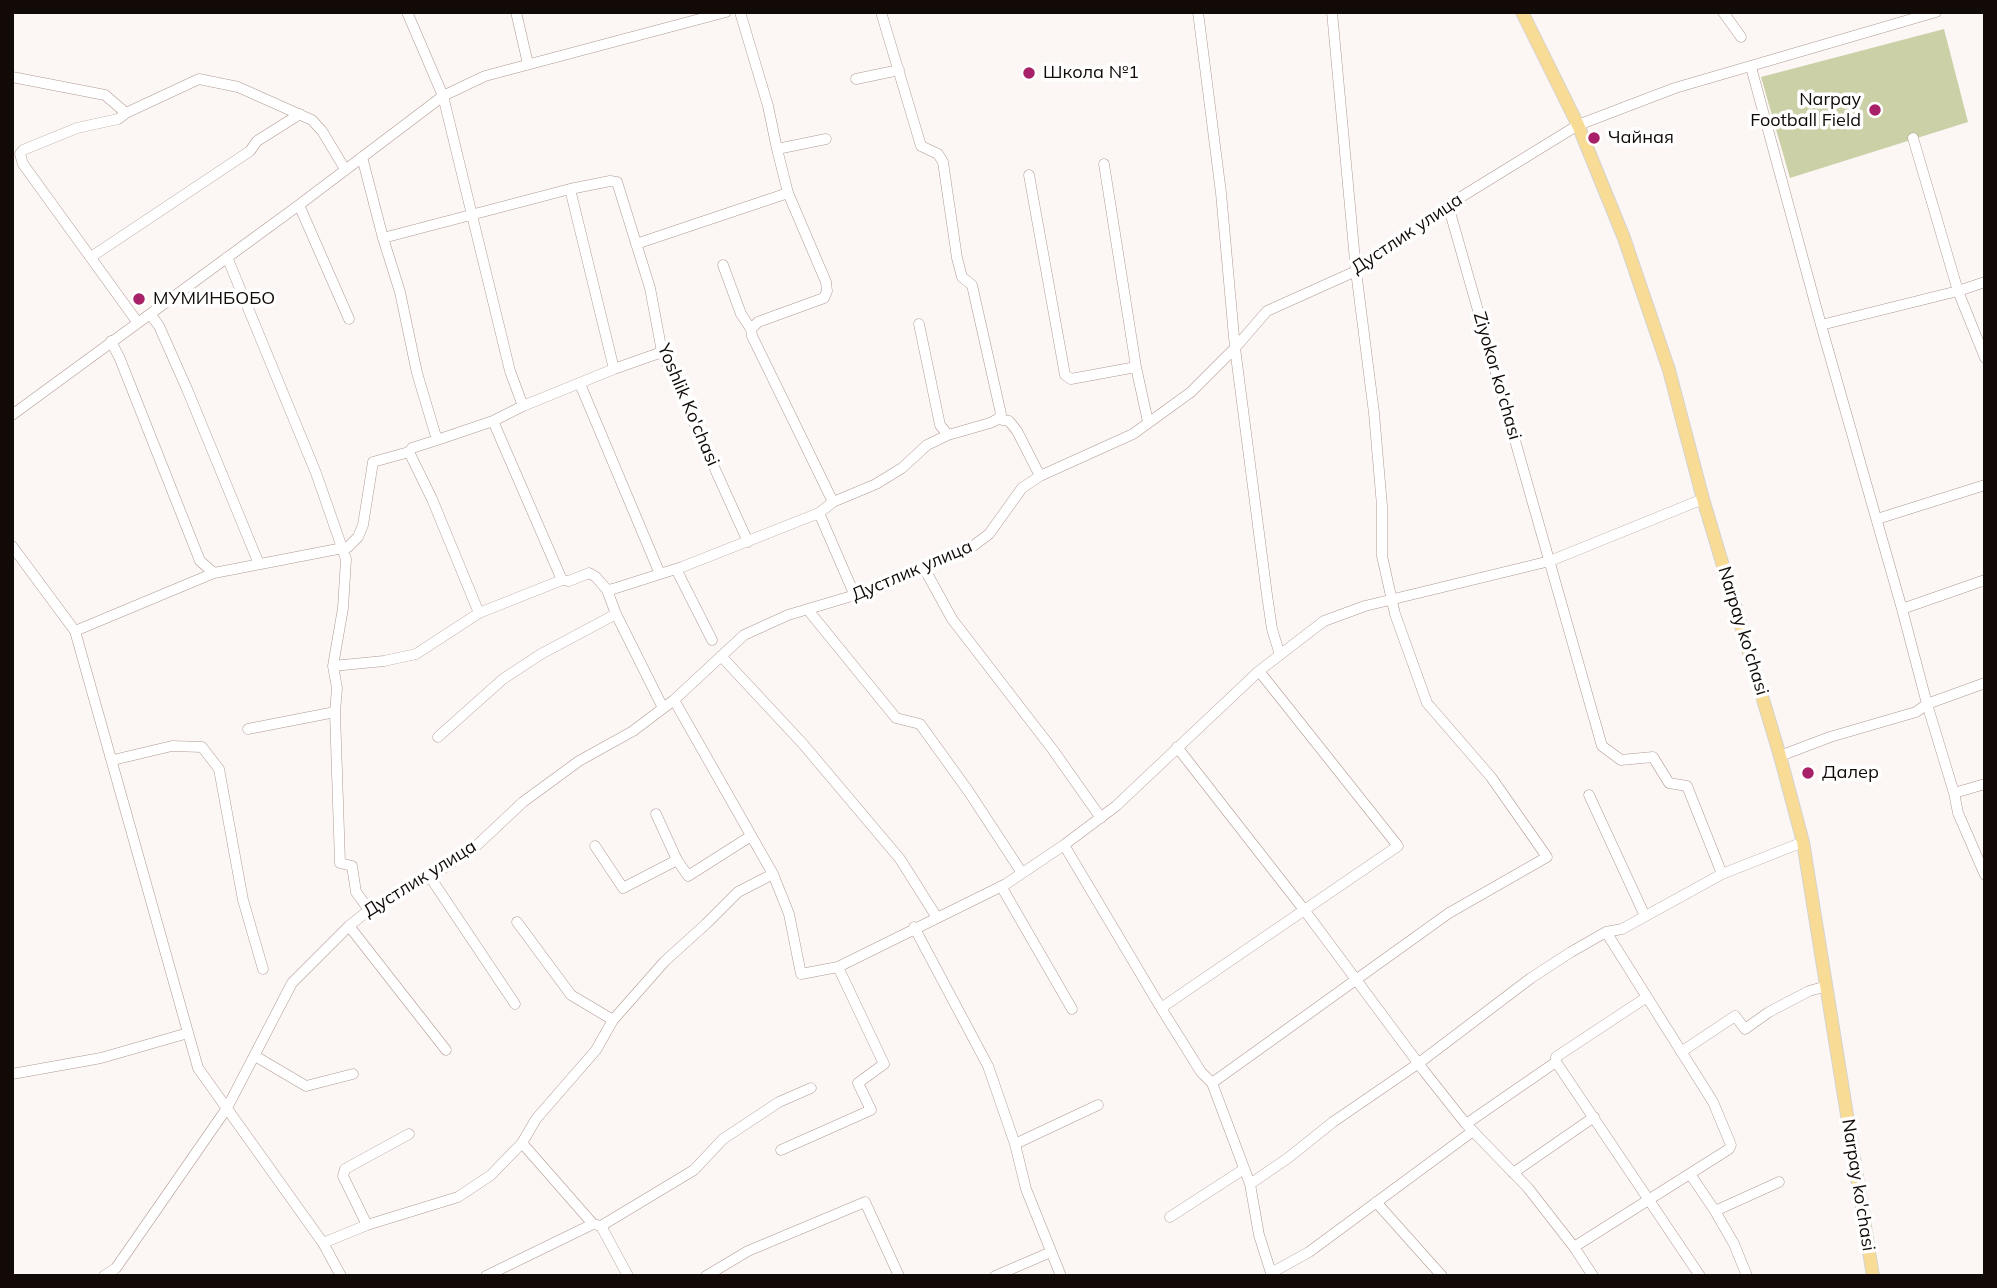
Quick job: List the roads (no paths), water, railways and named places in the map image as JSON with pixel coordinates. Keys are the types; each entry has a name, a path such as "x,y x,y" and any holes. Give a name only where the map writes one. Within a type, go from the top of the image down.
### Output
{"main road":[{"name":"Narpay ko'chasi","path":"1522,12 1578,125 1624,238 1669,370 1703,499 1780,755 1803,842 1873,1276"}],"street":[{"path":"407,12 443,96 510,371 523,406"},
{"path":"516,12 527,64"},
{"path":"12,415 111,341 151,315 443,96 485,76 726,12"},
{"path":"740,12 768,106 788,193 826,282 827,291 824,298 758,322 751,329"},
{"path":"607,590 660,575 819,513 833,502 902,468 927,445 948,435 990,423 1001,414 972,285 962,277 957,258 943,162 938,154 921,146 881,12"},
{"path":"1198,12 1221,193 1235,348 1267,596 1272,629 1280,655"},
{"path":"1212,1083 1449,913 1547,857 1491,777 1427,703 1392,601 1382,556 1382,506 1356,271 1332,12"},
{"path":"1723,12 1741,37"},
{"name":"Дустлик улица","path":"104,1276 116,1268 227,1108 292,983 349,926 369,910 430,877 474,848 523,802 579,761 633,731 674,700 744,635 789,615 882,587 973,547 989,534 1022,488 1040,476 1133,433 1191,392 1267,311 1356,271 1448,205 1578,125 1675,88 1936,12"},
{"path":"1751,67 1958,813 1985,875"},
{"path":"856,79 899,70"},
{"path":"12,77 106,95 126,113"},
{"path":"138,323 16,153 77,128 118,119 199,79 238,87 312,120 322,131 345,169"},
{"path":"91,257 250,151 257,141 300,114"},
{"path":"1913,138 1958,291 1985,358"},
{"path":"777,149 826,139"},
{"path":"362,157 400,292 417,373 438,440"},
{"path":"1104,164 1136,367 1148,422"},
{"path":"1029,175 1065,375 1071,379 1136,367"},
{"name":"Yoshlik Ko'chasi","path":"570,189 610,181 617,183 650,288 662,352 748,542"},
{"path":"383,238 570,189 614,369"},
{"path":"636,244 788,193"},
{"path":"299,205 349,319"},
{"name":"Ziyokor ko'chasi","path":"1448,205 1602,746 1620,760 1653,757 1669,783 1687,786 1722,874"},
{"path":"227,257 316,472 346,559 343,608 333,666 337,688 335,712 340,863 352,866 356,892 369,910"},
{"path":"723,265 741,314 751,329 833,502"},
{"path":"1821,326 1985,282"},
{"path":"151,315 159,326 187,389 259,564"},
{"path":"919,324 940,425 948,435"},
{"path":"111,341 200,561 214,573"},
{"path":"75,631 214,573 335,550 353,544 363,525 373,462 409,452 412,448 493,421 523,406 662,352"},
{"path":"580,384 660,575"},
{"path":"998,419 1009,421 1017,431 1040,476"},
{"path":"493,421 562,580"},
{"path":"409,452 432,499 479,613"},
{"path":"1877,519 1985,485"},
{"path":"674,700 774,874 789,914 801,974 838,967 1001,886 1065,845 1101,818 1259,671 1324,621 1365,606 1550,561 1703,499"},
{"path":"819,513 855,596"},
{"path":"12,546 75,631 198,1068 323,1243 341,1276"},
{"path":"924,568 952,619 1040,733 1101,818"},
{"path":"676,569 712,640"},
{"path":"333,666 384,661 415,654 479,613 562,580 569,581 589,573 607,590 616,614 663,708"},
{"path":"1902,609 1985,580"},
{"path":"808,610 896,718 920,724 1022,873"},
{"path":"438,737 503,679 541,654 616,614"},
{"path":"721,656 803,744 883,838 922,890 936,916"},
{"path":"1161,1008 1398,846 1259,671"},
{"path":"1780,755 1916,712 1927,704 1985,683"},
{"path":"247,729 335,712"},
{"path":"113,760 172,746 202,747 219,769 243,900 263,969"},
{"path":"1177,747 1419,1063 1470,1127 1513,1173 1574,1247 1593,1276"},
{"path":"1954,793 1985,784"},
{"path":"1589,795 1645,916"},
{"path":"656,814 677,860 688,876 751,836"},
{"path":"1250,1184 1419,1063 1531,978 1606,932 1622,929 1722,874 1803,842"},
{"path":"1065,845 1200,1072 1212,1083 1250,1184 1259,1235 1271,1274 1309,1252 1556,1062"},
{"path":"595,846 623,888 677,860"},
{"path":"323,1243 367,1225 458,1197 491,1175 522,1143 536,1119 596,1050 613,1020 665,961 738,892 774,874"},
{"path":"430,877 515,1004"},
{"path":"1001,886 1072,1009"},
{"path":"517,922 572,995 613,1020"},
{"path":"349,926 446,1050"},
{"path":"914,927 988,1066 1016,1144 1026,1189 1061,1276"},
{"path":"1574,1247 1729,1150 1731,1145 1713,1102 1606,932"},
{"path":"781,1150 871,1110 858,1083 884,1064 838,967"},
{"path":"1681,1052 1735,1016 1745,1029 1769,1012 1809,991 1827,986"},
{"path":"1647,997 1556,1057 1556,1062 1700,1276"},
{"path":"12,1074 101,1058 188,1033"},
{"path":"256,1056 306,1086 353,1074"},
{"path":"486,1276 597,1225 694,1170 723,1139 779,1102 811,1088"},
{"path":"1016,1144 1098,1105"},
{"path":"1513,1173 1594,1117"},
{"path":"367,1225 343,1176 345,1170 409,1134"},
{"path":"522,1143 597,1225 628,1276"},
{"path":"1170,1217 1244,1169"},
{"path":"1690,1174 1734,1244 1747,1276"},
{"path":"1715,1211 1779,1182"},
{"path":"706,1276 748,1251 865,1202 899,1276"},
{"path":"1376,1202 1442,1276"},
{"path":"995,1276 1051,1252"}],"place":[{"name":"Школа №1","path":"1029,73"},
{"name":"Narpay Football Field","path":"1875,110"},
{"name":"Чайная","path":"1594,138"},
{"name":"МУМИНБОБО","path":"139,299"},
{"name":"Далер","path":"1808,773"}]}
